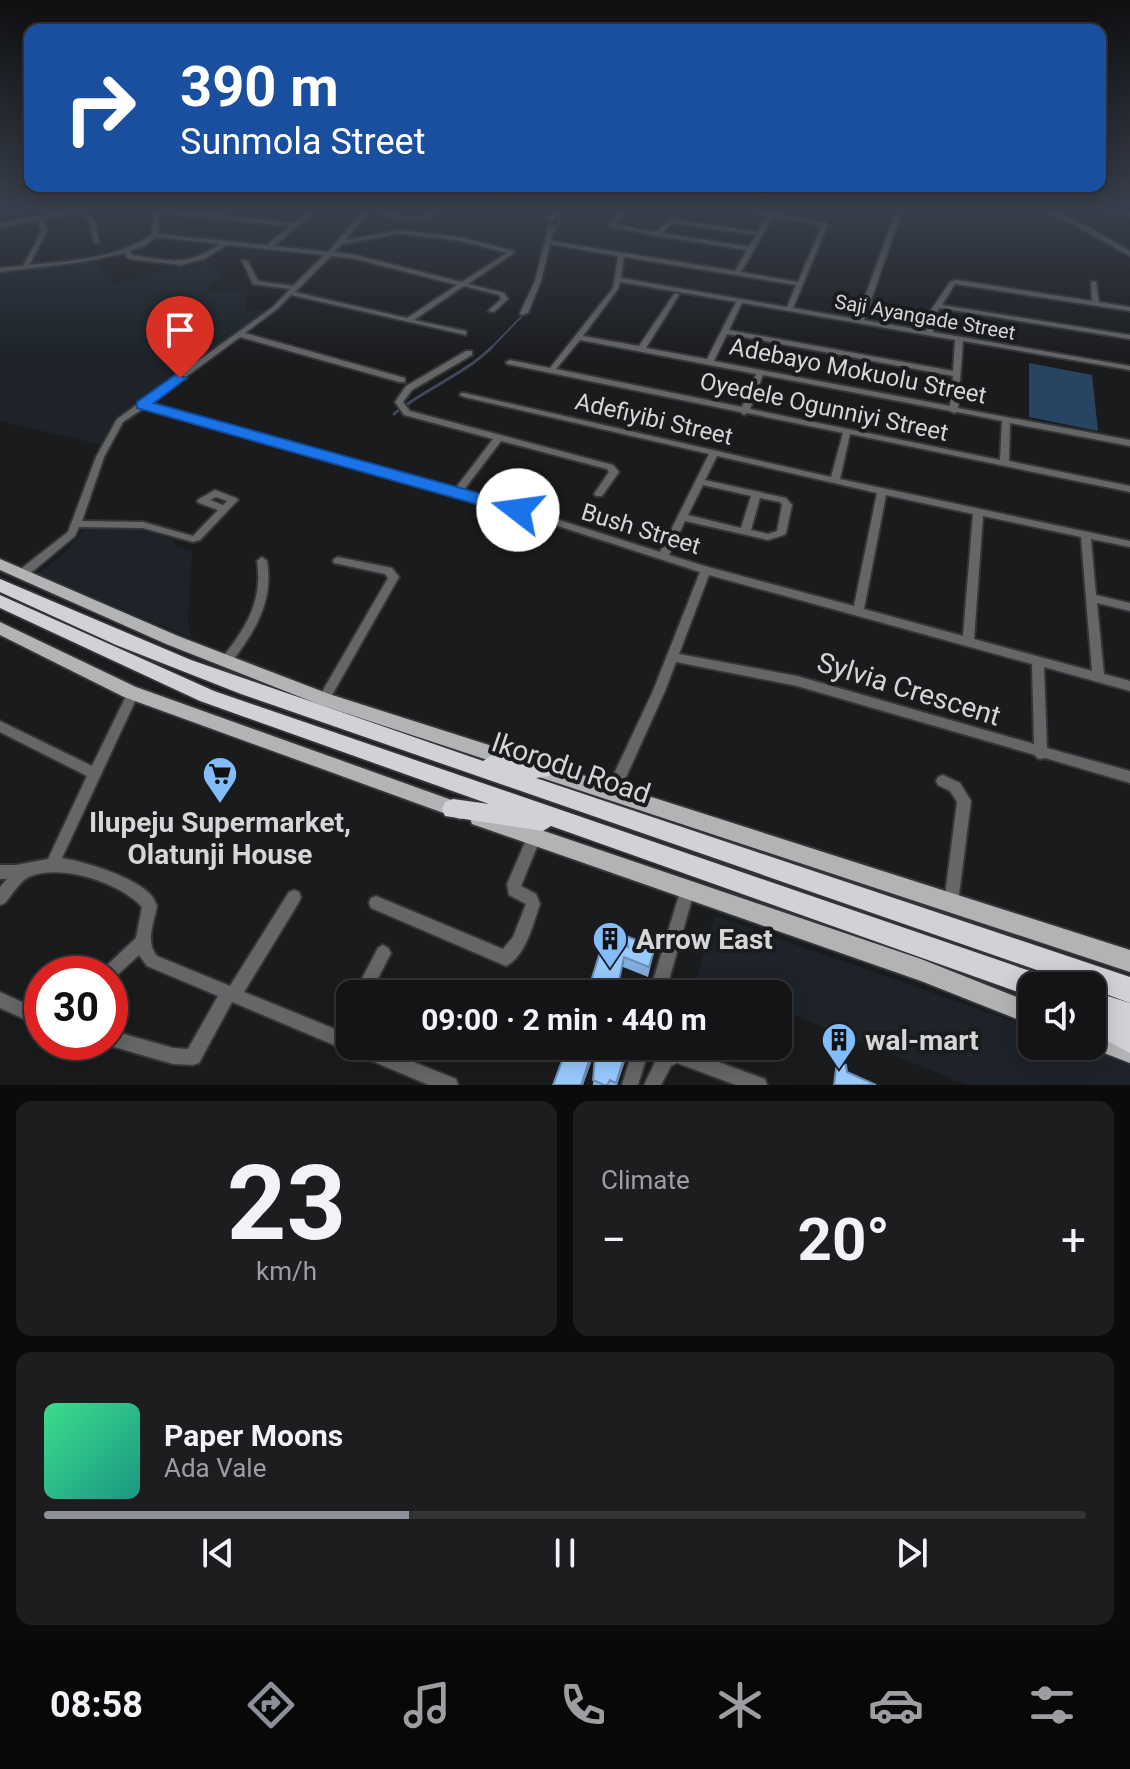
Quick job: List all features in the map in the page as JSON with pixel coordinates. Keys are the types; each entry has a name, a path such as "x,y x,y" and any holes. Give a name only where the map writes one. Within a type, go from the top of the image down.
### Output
{"highway":[{"name":"Ikorodu Road","path":"0,585 85,624 221,678 460,762 891,905 1130,990"},
{"name":"Ikorodu Road","path":"0,601 207,696 1018,981"},
{"path":"460,762 542,770"},
{"path":"453,809 574,824"},
{"path":"1106,1008 1130,1016"},
{"path":"1106,1027 1130,1040"}],"main road":[{"name":"Ikorodu Road","path":"0,564 226,661 324,699 1130,961"},
{"path":"0,628 133,693 687,892 921,970 1018,1008"},
{"path":"1106,1042 1130,1051"}],"street":[{"path":"25,267 30,259"},
{"path":"0,270 75,259"},
{"path":"142,259 180,264 206,259"},
{"path":"22,574 67,540 77,524 113,429 293,291 325,259"},
{"path":"355,259 463,283 505,296 492,311"},
{"path":"410,319 499,259"},
{"path":"524,313 544,259"},
{"path":"551,371 619,280 621,259"},
{"path":"649,259 800,284"},
{"path":"737,273 745,259"},
{"path":"789,310 811,259"},
{"path":"860,321 882,259"},
{"path":"245,261 255,283 463,333"},
{"name":"Saji Ayangade Street","path":"619,280 1130,368"},
{"path":"929,333 937,306 954,282 1130,309"},
{"path":"1094,282 1096,303"},
{"path":"641,349 676,295"},
{"path":"709,363 740,301"},
{"path":"937,306 1130,337"},
{"path":"725,331 957,374"},
{"path":"239,334 402,380"},
{"name":"Adebayo Mokuolu Street","path":"578,337 1130,443"},
{"path":"954,411 959,339"},
{"path":"469,353 409,388 399,402 407,413 610,467 614,472 599,494"},
{"name":"Oyedele Ogunniyi Street","path":"510,362 846,434 1130,489"},
{"path":"744,412 760,373"},
{"name":"Adefiyibi Street","path":"464,395 713,454 1130,544"},
{"name":"Bush Street","path":"143,405 456,494 706,570 1130,686"},
{"path":"1004,464 1006,420"},
{"path":"835,481 846,434"},
{"path":"456,494 498,438"},
{"path":"663,557 713,454"},
{"path":"682,517 773,538 781,533 786,503 699,481"},
{"path":"858,612 882,491"},
{"path":"745,532 756,494"},
{"path":"77,524 143,525 193,539 225,509"},
{"path":"968,642 978,512"},
{"path":"1086,534 1098,677"},
{"path":"226,661 244,637 260,601 265,572 262,561"},
{"path":"324,699 394,577 388,571 338,561"},
{"path":"612,793 672,657 706,570"},
{"path":"1093,598 1130,607"},
{"name":"Sylvia Crescent","path":"672,657 797,681 1041,754 1130,777"},
{"path":"1038,660 1041,754"},
{"path":"52,865 133,693"},
{"path":"0,726 94,773"},
{"path":"943,781 955,787 964,801 951,903"},
{"path":"376,903 506,958 518,942 533,904 531,899 514,890 514,884 534,837"},
{"path":"0,872 22,872 52,865 76,868 148,897 150,906 141,943 143,953 152,961 336,1038"},
{"path":"0,898 22,872"},
{"path":"661,980 687,892"},
{"path":"128,1040 182,1058 193,1057 294,897"},
{"path":"127,956 141,943"},
{"path":"369,980 383,953"},
{"path":"0,1000 24,1011"},
{"path":"652,1085 665,1060 677,1055 759,1085"},
{"path":"389,1060 450,1085"},
{"path":"630,1085 638,1060"}],"shaded area":[{"path":"94,259 112,286 169,268 206,263 222,276 213,280 208,292 248,290 246,311 270,309 109,427 102,445 0,421 0,272"},
{"path":"1029,363 1092,375 1098,431 1029,417"},
{"path":"86,527 141,529 176,541 173,545 192,551 188,621 192,638 37,574 67,551"},
{"path":"715,916 1018,1023 1018,1060 1106,1060 1106,1054 1130,1063 1130,1085 968,1085 792,1015 792,980 705,980 697,977"}],"building":[{"path":"626,936 655,947 649,967 624,957 619,980 591,980 600,952 619,942 628,947"},
{"path":"562,1060 589,1060 581,1085 553,1085"},
{"path":"595,1060 623,1060 616,1083 610,1080 604,1085 593,1080"},
{"name":"wal-mart","path":"837,1061 846,1065 847,1072 876,1085 834,1085"}],"waterway":[{"path":"532,303 542,276"},
{"path":"492,347 526,312"},
{"path":"394,414 469,366 492,347"}],"place":[{"name":"Ilupeju Supermarket, Olatunji House","path":"220,805"},
{"name":"Arrow East","path":"610,970"},
{"name":"wal-mart","path":"839,1071"}],"route":[{"path":"180,378 143,405 373,472 518,510"}]}
